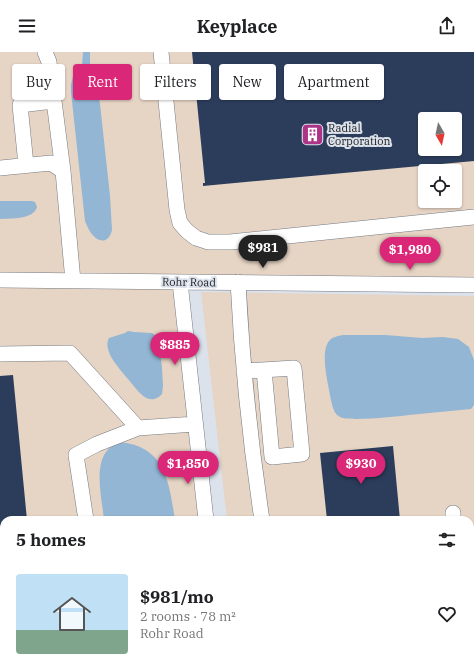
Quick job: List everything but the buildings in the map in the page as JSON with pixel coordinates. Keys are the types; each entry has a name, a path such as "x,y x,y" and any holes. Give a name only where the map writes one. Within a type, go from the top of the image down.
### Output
{"street":[{"path":"45,52 49,62 73,280"},
{"path":"161,52 177,210 180,223 196,238 208,242 230,242 474,217"},
{"path":"26,165 20,105 53,101"},
{"path":"0,168 51,163 62,171"},
{"name":"Rohr Road","path":"0,280 474,285"},
{"path":"180,282 206,516"},
{"path":"238,282 241,339 254,472 261,516"},
{"path":"0,354 70,353 138,428"},
{"path":"244,371 294,368 302,454 272,457 264,370"},
{"path":"85,516 76,454 138,428 195,424"}],"shaded area":[{"path":"0,52 474,52 474,285 180,282 206,516 0,516"},
{"path":"201,292 474,296 474,516 227,516"}],"water":[{"path":"83,52 90,52 90,64 82,64"},
{"path":"73,76 73,100 99,100 110,196 112,230 109,238 106,240 100,240 94,237 85,221 71,85"},
{"path":"0,201 32,201 35,202 37,207 31,214 21,218 0,219"},
{"path":"128,331 152,333 159,341 163,386 162,394 157,398 152,399 143,396 113,360 110,354 107,343 109,338"},
{"path":"343,335 385,335 422,338 443,337 458,339 469,347 474,360 474,405 471,409 387,417 355,419 340,417 335,413 333,408 325,368 325,352 326,346 330,340"},
{"path":"120,442 135,445 147,451 156,459 167,480 174,516 104,516 100,487 101,465 104,455 110,447"}],"place":[{"name":"Radial Corporation","path":"313,134"}]}
